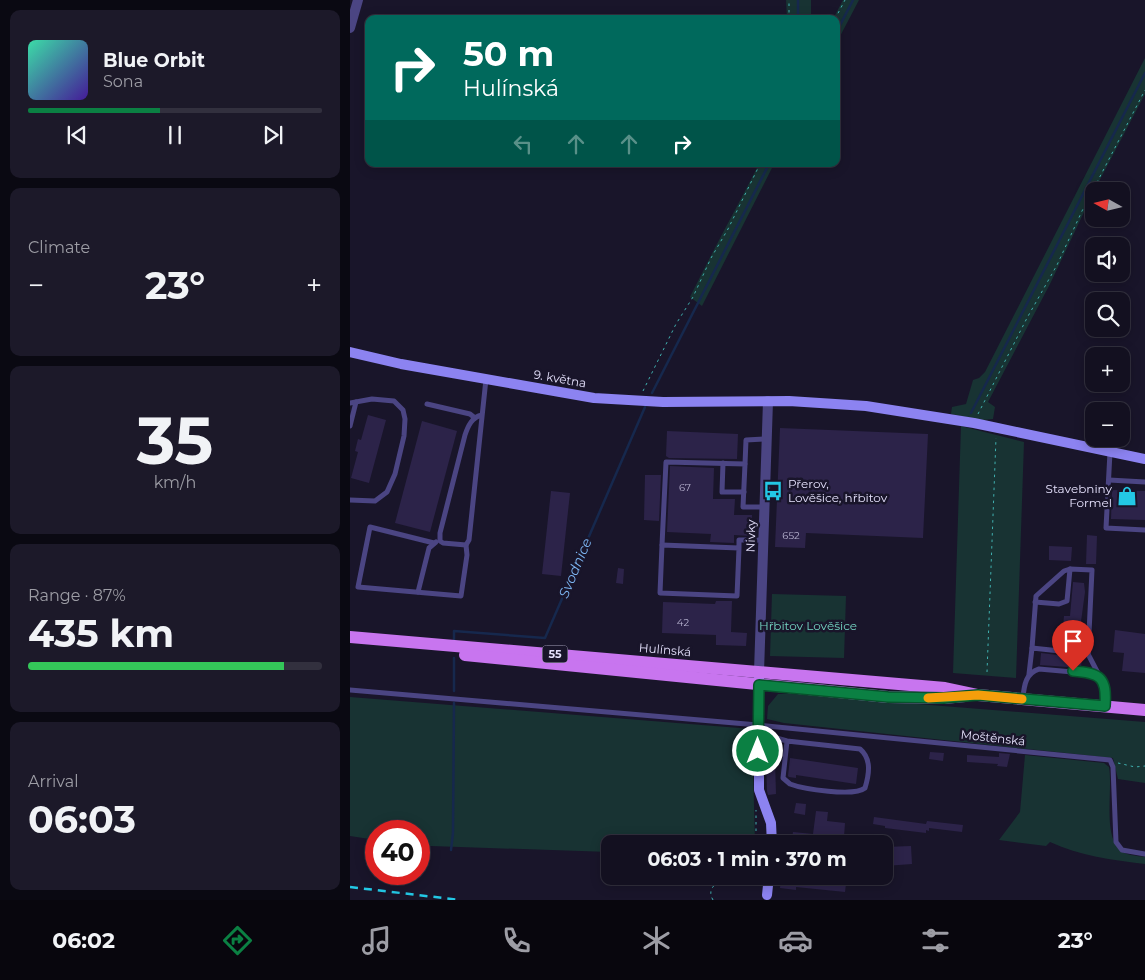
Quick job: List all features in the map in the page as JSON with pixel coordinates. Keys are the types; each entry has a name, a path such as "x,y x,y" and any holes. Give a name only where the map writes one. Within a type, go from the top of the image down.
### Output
{"main road":[{"name":"Hulínská","path":"350,637 945,688 978,695 1145,710"},
{"name":"Hulínská","path":"350,646 485,657 888,697 944,698 978,695"}],"street":[{"path":"350,28 358,0"},
{"name":"9. května","path":"350,352 402,364 594,398 663,402 768,401 858,405 974,422 1145,459"},
{"name":"Nivky","path":"759,672 768,401"},
{"path":"759,672 760,793 771,824 772,835"},
{"path":"767,895 769,885"}],"lane":[{"path":"466,545 457,546 440,541 434,543 370,527 358,587 461,596 467,555 466,545 469,540 486,379"},
{"path":"350,426 353,402 372,400 394,402 403,410 405,419 404,436 395,474 387,492 375,501 350,500"},
{"path":"427,404 470,414 476,418"},
{"path":"440,541 440,533 468,426 482,415"},
{"path":"765,507 743,507 746,440 767,439"},
{"path":"1110,451 1106,528 1145,530"},
{"path":"745,464 666,462 660,594 737,596 739,540 764,540"},
{"path":"723,464 722,492 744,492"},
{"path":"1109,480 1145,482"},
{"path":"418,592 430,548 434,543"},
{"path":"662,545 739,548"},
{"path":"1035,602 1059,604 1067,600 1070,568"},
{"path":"1022,699 1025,684 1030,674 1036,596 1070,568 1092,570 1088,654 1106,691 1105,706"},
{"path":"1032,648 1088,654"},
{"path":"1030,674 1039,669 1090,672 1100,677"},
{"path":"350,690 758,731 787,741 860,749 867,758 869,765 865,788 858,792 846,792 790,784 783,778 787,741"},
{"name":"Moštěnská","path":"758,731 1110,760"},
{"path":"1110,760 1113,767 1116,842 1122,850 1145,854"}],"path":[{"path":"789,0 789,15"},
{"path":"837,15 845,0"},
{"path":"974,422 1057,265 1082,211 1145,90"},
{"path":"638,400 676,324 693,297 759,167"},
{"path":"987,672 996,428"},
{"path":"761,624 804,626"},
{"path":"1110,760 1123,765 1145,766"},
{"path":"756,835 756,806 760,793"},
{"path":"713,900 710,890 714,885"}],"green space":[{"path":"786,0 811,0 811,15 787,15"},
{"path":"843,0 859,0 840,36 840,15 835,15"},
{"path":"1145,58 1145,94 1099,182 1085,182 1085,210 1050,284 988,402 995,407 993,419 982,420 951,414 952,407 966,404 973,380 979,378 985,372"},
{"path":"757,167 772,167 702,306 690,297"},
{"path":"961,426 1024,442 1016,678 953,673"},
{"name":"Hřbitov Lověšice","path":"772,594 846,596 844,658 770,656"},
{"path":"778,694 1145,722 1145,783 1118,779 1113,758 784,723 767,719 768,706"},
{"path":"350,697 752,729 755,835 601,835 601,852 430,846 430,820 365,820 365,838 350,836"},
{"path":"1025,755 1104,763 1109,767 1109,810 1114,842 1124,853 1145,857 1145,864 1085,854 1050,842 1046,846 999,840 1020,812"}],"building":[{"path":"368,415 386,420 369,483 351,478 358,452 355,451 358,439 361,440"},
{"path":"422,421 457,431 430,532 395,523"},
{"path":"780,428 928,434 923,538 806,533 805,548 775,547"},
{"path":"667,431 738,434 737,459 669,458 666,456"},
{"path":"670,466 714,468 713,499 735,499 734,515 752,515 751,536 734,535 734,543 710,542 711,534 667,532"},
{"path":"645,475 661,475 659,521 644,520"},
{"path":"1112,490 1145,491 1145,520 1111,519"},
{"path":"551,491 570,493 561,576 542,574"},
{"path":"1087,535 1097,536 1096,564 1086,564"},
{"path":"1049,546 1072,547 1071,561 1049,560"},
{"path":"618,568 624,569 623,584 616,583"},
{"path":"1073,582 1084,583 1085,592 1080,629 1074,628 1069,631 1063,627 1064,616 1070,616"},
{"path":"716,601 732,601 731,632 747,633 746,646 716,645 716,635 662,633 663,602 715,604"},
{"path":"1115,630 1145,634 1145,673 1122,671 1124,653 1113,652"},
{"path":"1069,644 1082,645 1082,649 1069,648"},
{"path":"1041,653 1082,658 1081,668 1040,665"},
{"path":"930,752 944,753 943,761 929,759"},
{"path":"999,753 1010,754 1007,767 997,766 998,764 967,762 967,755 999,757"},
{"path":"790,758 858,768 856,784 796,775 796,778 789,777"},
{"path":"766,760 775,760 776,794 768,795"},
{"path":"796,803 806,804 805,815 794,813"},
{"path":"816,811 828,812 827,821 845,823 844,835 793,835 793,832 813,834"},
{"path":"874,817 926,824 927,821 963,825 962,832 929,828 929,831 926,830 926,833 885,828 885,826 873,824"},
{"path":"911,846 912,864 893,865 893,847"},
{"path":"780,885 846,885 845,892 796,887 796,890 780,888"}],"waterway":[{"name":"Svodnice","path":"798,0 798,15"},
{"path":"840,25 853,0"},
{"path":"971,413 1145,73"},
{"name":"Svodnice","path":"652,393 767,167"},
{"name":"Svodnice","path":"454,640 454,631 545,638 645,407"},
{"name":"Svodnice","path":"454,658 454,691"},
{"name":"Svodnice","path":"451,850 453,833 454,703"}],"railway":[{"path":"350,887 460,900"}],"slow traffic":[{"path":"928,698 978,695 1022,699"}],"place":[{"name":"Přerov, Lověšice, hřbitov","path":"773,491"},
{"name":"Stavebniny Formel","path":"1127,496"}],"route":[{"path":"758,751 759,685 888,697 944,698 978,695 1105,706 1106,691 1100,677 1090,672 1073,671"}]}
